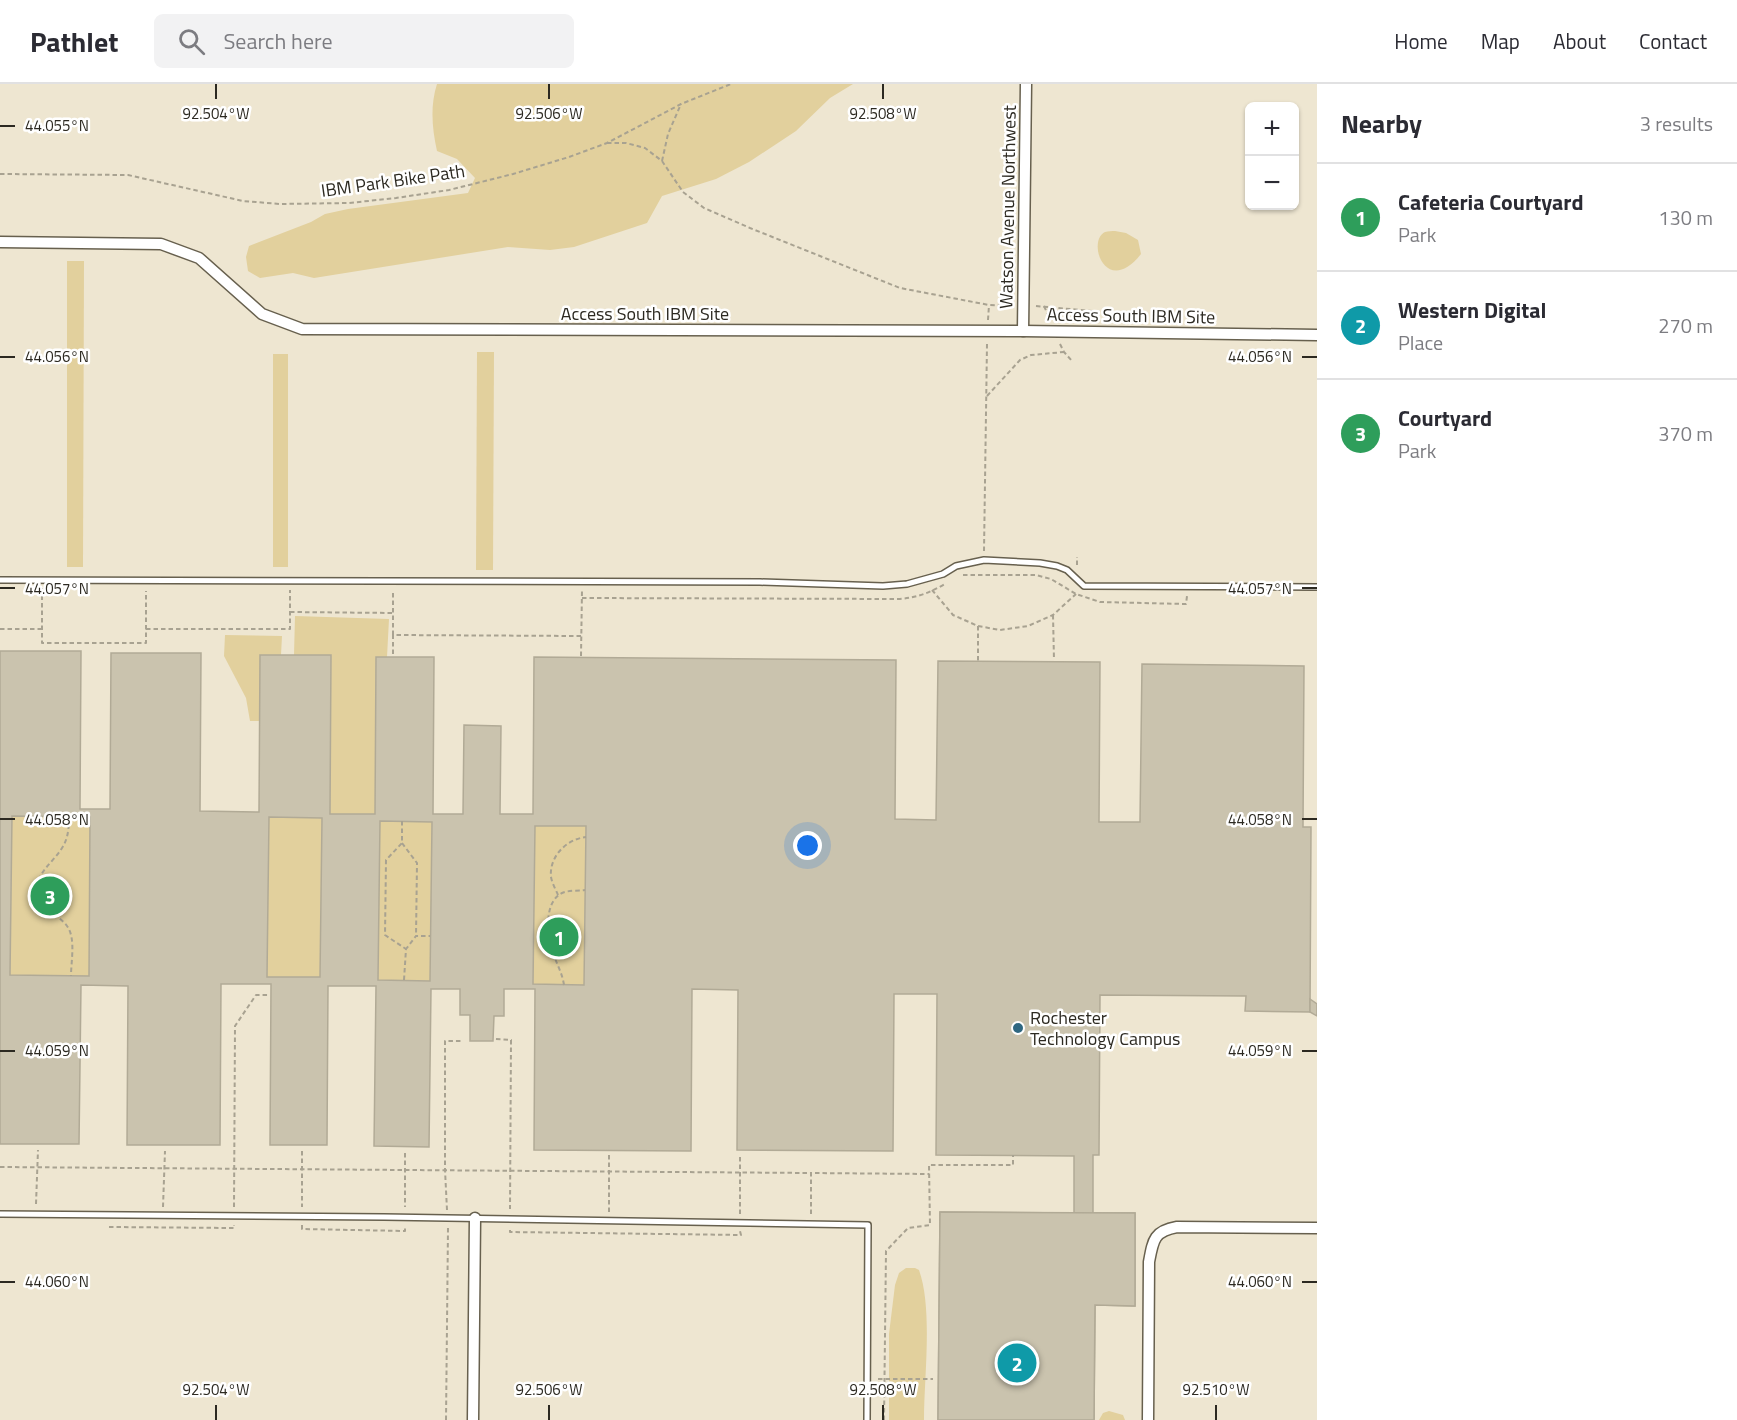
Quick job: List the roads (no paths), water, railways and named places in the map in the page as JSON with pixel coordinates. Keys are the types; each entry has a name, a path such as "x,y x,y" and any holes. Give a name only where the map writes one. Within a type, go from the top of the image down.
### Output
{"street":[{"name":"Watson Avenue Northwest","path":"1023,331 1026,84"},
{"name":"Access South IBM Site","path":"0,242 161,244 199,258 262,314 302,329 1023,331 1317,335"},
{"path":"473,1420 475,1218"},
{"path":"1148,1420 1149,1262 1151,1247 1163,1229 1177,1227 1317,1228"}],"lane":[{"path":"0,580 760,582 883,586 914,583 943,574 956,566 984,560 1057,566 1067,570 1084,586 1317,587"},
{"path":"0,1214 475,1218 868,1225 867,1420"}],"place":[{"name":"Courtyard","path":"50,896"},
{"name":"Cafeteria Courtyard","path":"559,937"},
{"name":"Rochester Technology Campus","path":"1018,1028"},
{"name":"Western Digital","path":"1017,1363"}]}
